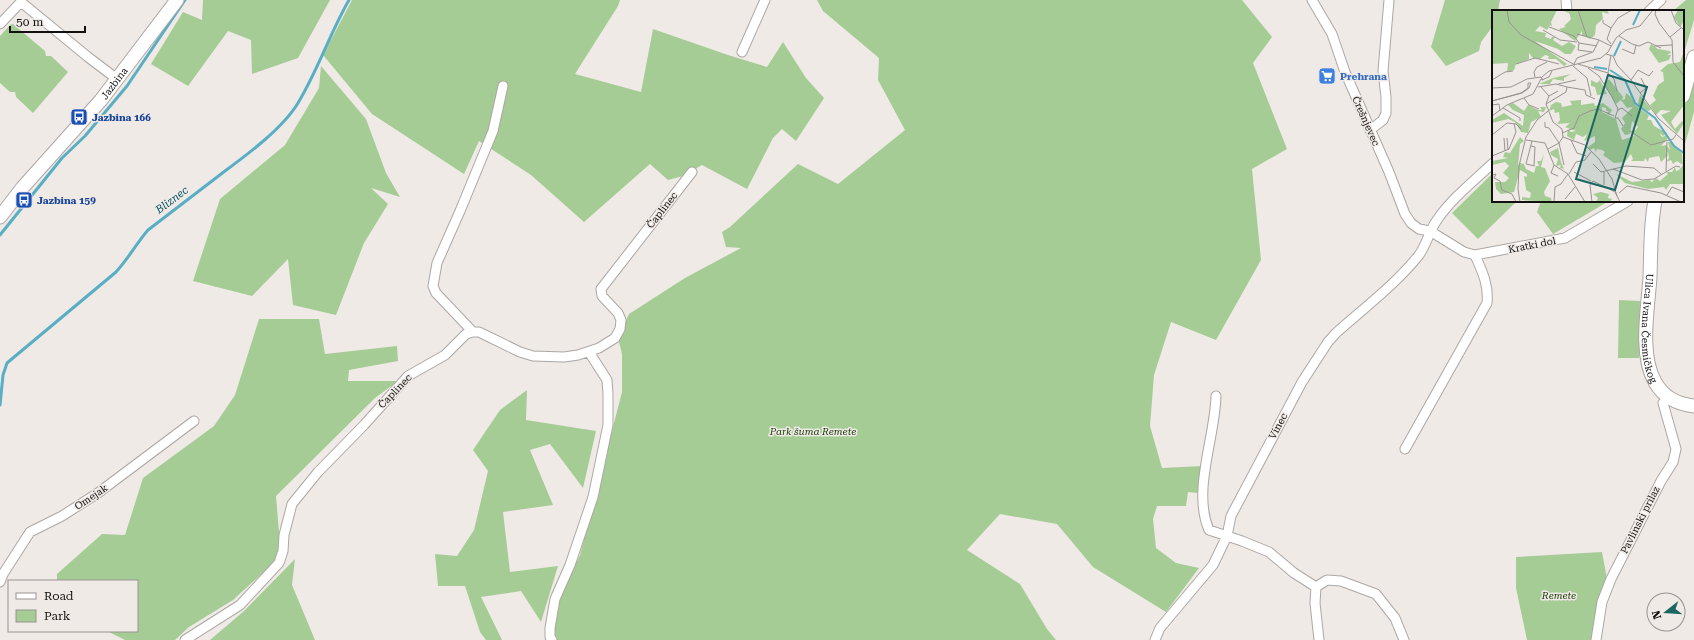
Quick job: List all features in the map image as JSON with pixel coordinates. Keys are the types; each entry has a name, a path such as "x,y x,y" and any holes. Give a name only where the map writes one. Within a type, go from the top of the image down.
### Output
{"street":[{"name":"Jazbina","path":"0,217 23,187 101,100 177,0"},
{"path":"742,52 765,0"},
{"name":"Črešnjevec","path":"1312,0 1332,34 1345,72 1389,172 1405,214 1411,223 1419,229 1430,231"},
{"path":"1370,130 1383,120 1386,113 1383,71 1389,0"},
{"path":"1566,0 1567,10"},
{"path":"1650,10 1662,0"},
{"path":"0,24 22,1 88,57 117,79"},
{"path":"1684,92 1694,57"},
{"path":"472,332 436,293 433,286 433,277 442,249 460,211 493,131 504,86"},
{"name":"Vinec","path":"1155,640 1160,628 1213,565 1227,536 1231,516 1287,409 1328,342 1336,332 1404,272 1426,244 1430,231 1437,220 1448,207 1492,164"},
{"name":"Čaplinec","path":"185,640 240,605 279,563 283,551 284,535 292,504 318,472 408,376 445,355 466,334 479,332 520,352 533,356 564,357 599,348 615,338 620,329 621,320 618,313 602,296 601,289 692,172"},
{"name":"Kratki dol","path":"1475,255 1565,238 1626,202"},
{"name":"Ulica Ivana Česmičkog","path":"1655,202 1646,339 1648,363 1655,382 1664,395 1677,403 1694,406"},
{"path":"1405,449 1487,303 1489,292 1475,255 1464,252 1430,231"},
{"path":"552,640 550,637 550,628 555,599 570,565 593,496 608,425 607,380 588,352"},
{"path":"1216,396 1216,415 1209,447 1202,500 1205,521 1209,530 1269,552 1294,573 1316,587"},
{"name":"Pavlinski prilaz","path":"1596,640 1602,602 1611,579 1661,481 1676,456 1676,449 1663,403"},
{"name":"Omejak","path":"0,582 3,574 30,532 62,516 98,493 194,421"},
{"path":"1316,587 1327,580 1341,581 1376,594 1395,618 1404,640"},
{"path":"1316,587 1315,603 1319,640"}],"green space":[{"path":"203,0 330,0 298,58 252,74 251,40 228,31 188,86 151,64 183,12 202,20"},
{"path":"352,0 620,0 618,6 575,74 641,92 653,29 767,67 783,42 806,78 824,98 796,141 782,129 773,138 747,189 702,165 683,176 668,180 650,164 584,222 531,175 479,141 464,174 372,114 323,55"},
{"name":"Park šuma Remete","path":"817,0 1242,0 1272,37 1253,63 1287,149 1252,169 1261,260 1216,340 1171,322 1154,375 1150,426 1162,468 1202,466 1198,493 1188,492 1186,506 1157,506 1153,519 1156,548 1176,563 1199,568 1166,612 1093,567 1057,524 1000,514 967,550 1020,584 1047,629 1056,640 555,640 550,617 580,555 622,392 622,354 618,338 629,314 685,278 741,248 726,247 722,232 730,227 798,164 838,184 905,130 878,80 879,58 823,11"},
{"path":"1445,0 1500,0 1498,10 1492,10 1492,27 1481,42 1479,51 1446,66 1431,47"},
{"path":"1686,0 1694,0 1694,20 1684,53 1684,10 1674,10"},
{"path":"13,24 45,51 46,56 51,56 68,72 33,113 16,97 15,92 10,92 0,83 0,36 10,25"},
{"path":"321,66 366,119 386,173 400,197 371,188 388,204 364,243 336,315 293,305 288,259 252,296 193,281 220,199 285,145 319,88"},
{"path":"1694,72 1694,112 1684,147 1684,107"},
{"path":"1492,174 1492,202 1516,202 1478,239 1452,213"},
{"path":"1541,202 1607,202 1553,234 1537,212"},
{"path":"1619,300 1640,301 1639,358 1618,358"},
{"path":"259,319 319,319 325,354 397,346 398,361 349,370 348,381 398,381 375,398 276,496 281,556 233,600 189,627 175,640 125,640 109,632 138,632 138,580 57,580 57,574 102,534 125,535 143,478 214,426 235,395"},
{"path":"527,390 526,420 596,431 583,488 550,444 530,450 553,505 503,512 510,572 558,566 541,622 521,591 481,597 502,640 486,640 480,632 465,586 438,586 435,554 457,556 474,530 488,471 473,450 500,410"},
{"name":"Remete","path":"1602,552 1607,579 1592,640 1527,640 1516,588 1516,557"},
{"path":"295,559 292,585 315,640 210,640 244,611"}],"waterway":[{"path":"0,235 62,158 85,136 127,86 185,0"},
{"name":"Bliznec","path":"0,405 3,375 7,363 116,272 148,230 254,149 284,122 298,103 305,90 349,0"}],"place":[{"name":"Prehrana","path":"1327,76"},
{"name":"Jazbina 166","path":"79,117"},
{"name":"Jazbina 159","path":"24,200"}]}
